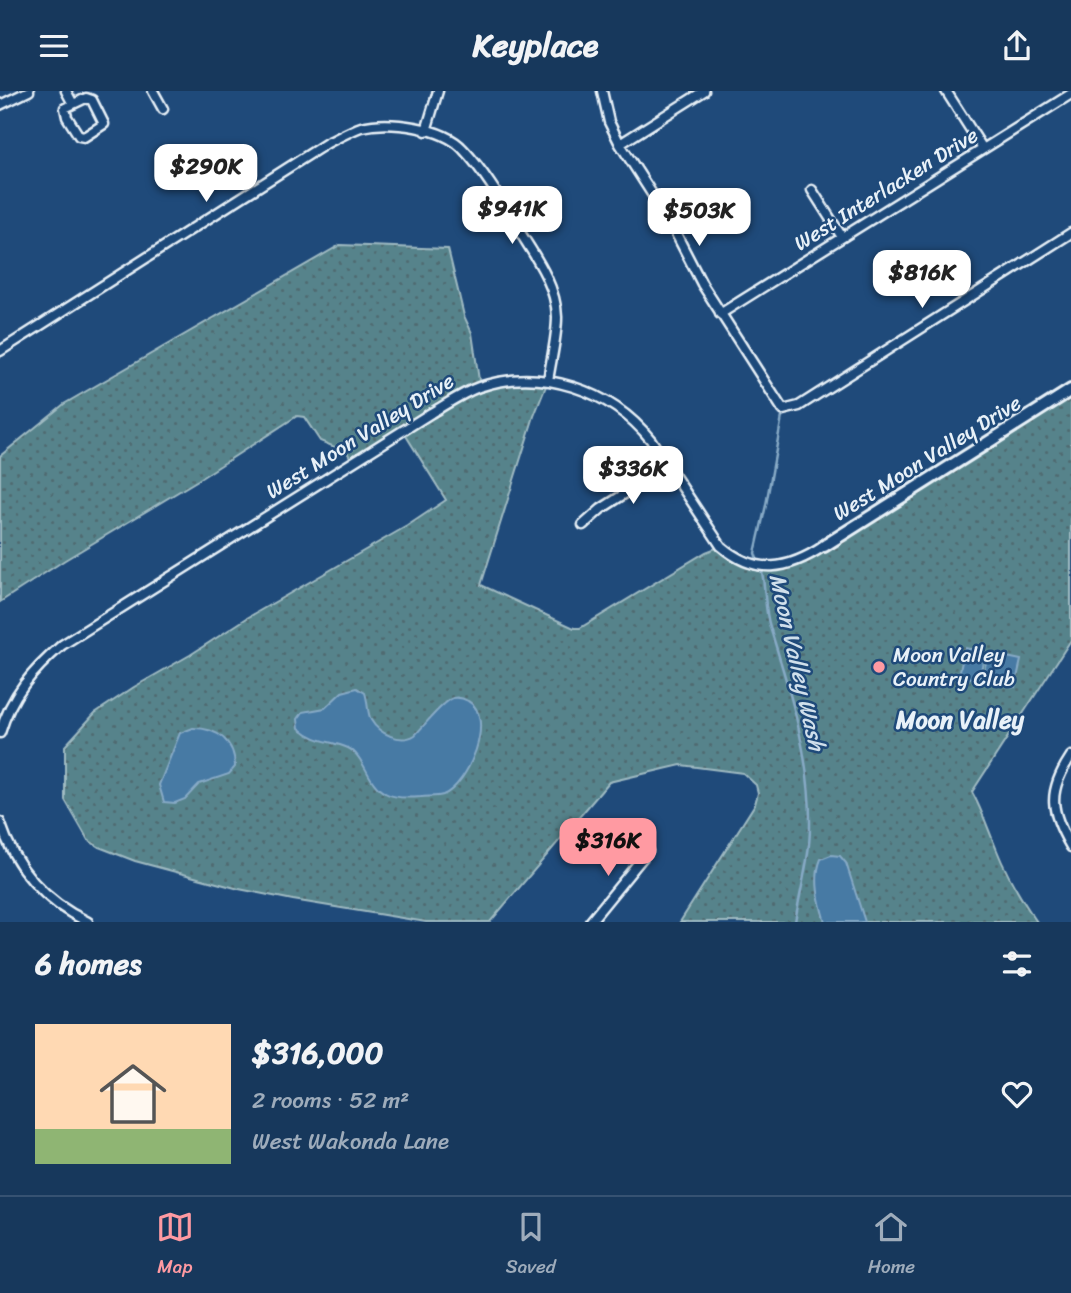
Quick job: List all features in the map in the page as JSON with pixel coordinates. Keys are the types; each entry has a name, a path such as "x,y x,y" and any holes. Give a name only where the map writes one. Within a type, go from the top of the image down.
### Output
{"street":[{"path":"0,105 29,91"},
{"path":"66,91 73,104"},
{"path":"153,91 163,109"},
{"path":"426,131 439,91"},
{"path":"602,91 609,122 620,144 670,222 702,285 783,410 799,406 1071,233"},
{"path":"620,144 704,91"},
{"path":"946,91 983,149"},
{"name":"West Interlacken Drive","path":"720,314 1071,94"},
{"path":"86,98 92,100 104,119 104,124 88,135 79,136 65,112 65,108 73,104 86,98"},
{"path":"0,351 327,143 360,128 381,124 416,127 443,136 462,147 488,182 545,273 552,292 556,316 548,381"},
{"path":"812,190 842,237"},
{"name":"West Moon Valley Drive","path":"0,733 12,700 23,683 62,645 463,395 480,387 505,382 548,381 578,388 617,408 642,429 711,534 730,554 752,565 775,567 808,556 1071,390"},
{"path":"583,525 601,509 668,466"},
{"path":"1071,756 1056,782 1054,805 1055,815 1071,847"},
{"path":"0,822 11,850 46,896 71,914 89,922"},
{"path":"590,922 649,851"}],"green space":[{"name":"Moon Valley Country Club","path":"340,245 448,249 464,316 472,333 480,387 548,381 534,416 481,585 574,628 580,628 706,552 721,546 752,565 797,561 1071,390 1071,640 972,792 1004,867 1037,922 680,922 755,804 758,793 756,785 743,773 681,765 609,782 490,922 426,922 239,889 135,861 88,840 65,800 65,746 95,713 247,618 407,526 446,500 403,431 353,462 347,452 320,441 304,417 297,416 0,602 0,456 64,404"}],"water":[{"path":"965,648 985,652 979,680 959,675"},
{"path":"988,653 1021,660 1015,687 982,680"},
{"path":"357,688 365,693 370,717 379,730 397,738 415,735 453,698 466,700 476,709 480,721 476,750 462,778 452,789 438,796 407,798 389,795 374,783 354,752 341,745 323,741 299,728 298,719 303,712 325,708 342,692"},
{"path":"193,728 210,731 223,738 232,750 235,767 229,774 199,784 185,799 175,803 164,802 159,785 180,733"},
{"path":"831,855 840,856 846,863 865,922 825,922 817,874 821,859"}],"waterway":[{"name":"Moon Valley Wash","path":"758,562 755,553 783,411"},
{"name":"Moon Valley Wash","path":"761,568 768,620 792,700 807,775 810,838 795,922"}],"place":[{"name":"Moon Valley Country Club","path":"879,667"}],"district":[{"name":"Moon Valley","path":"960,720"}]}
